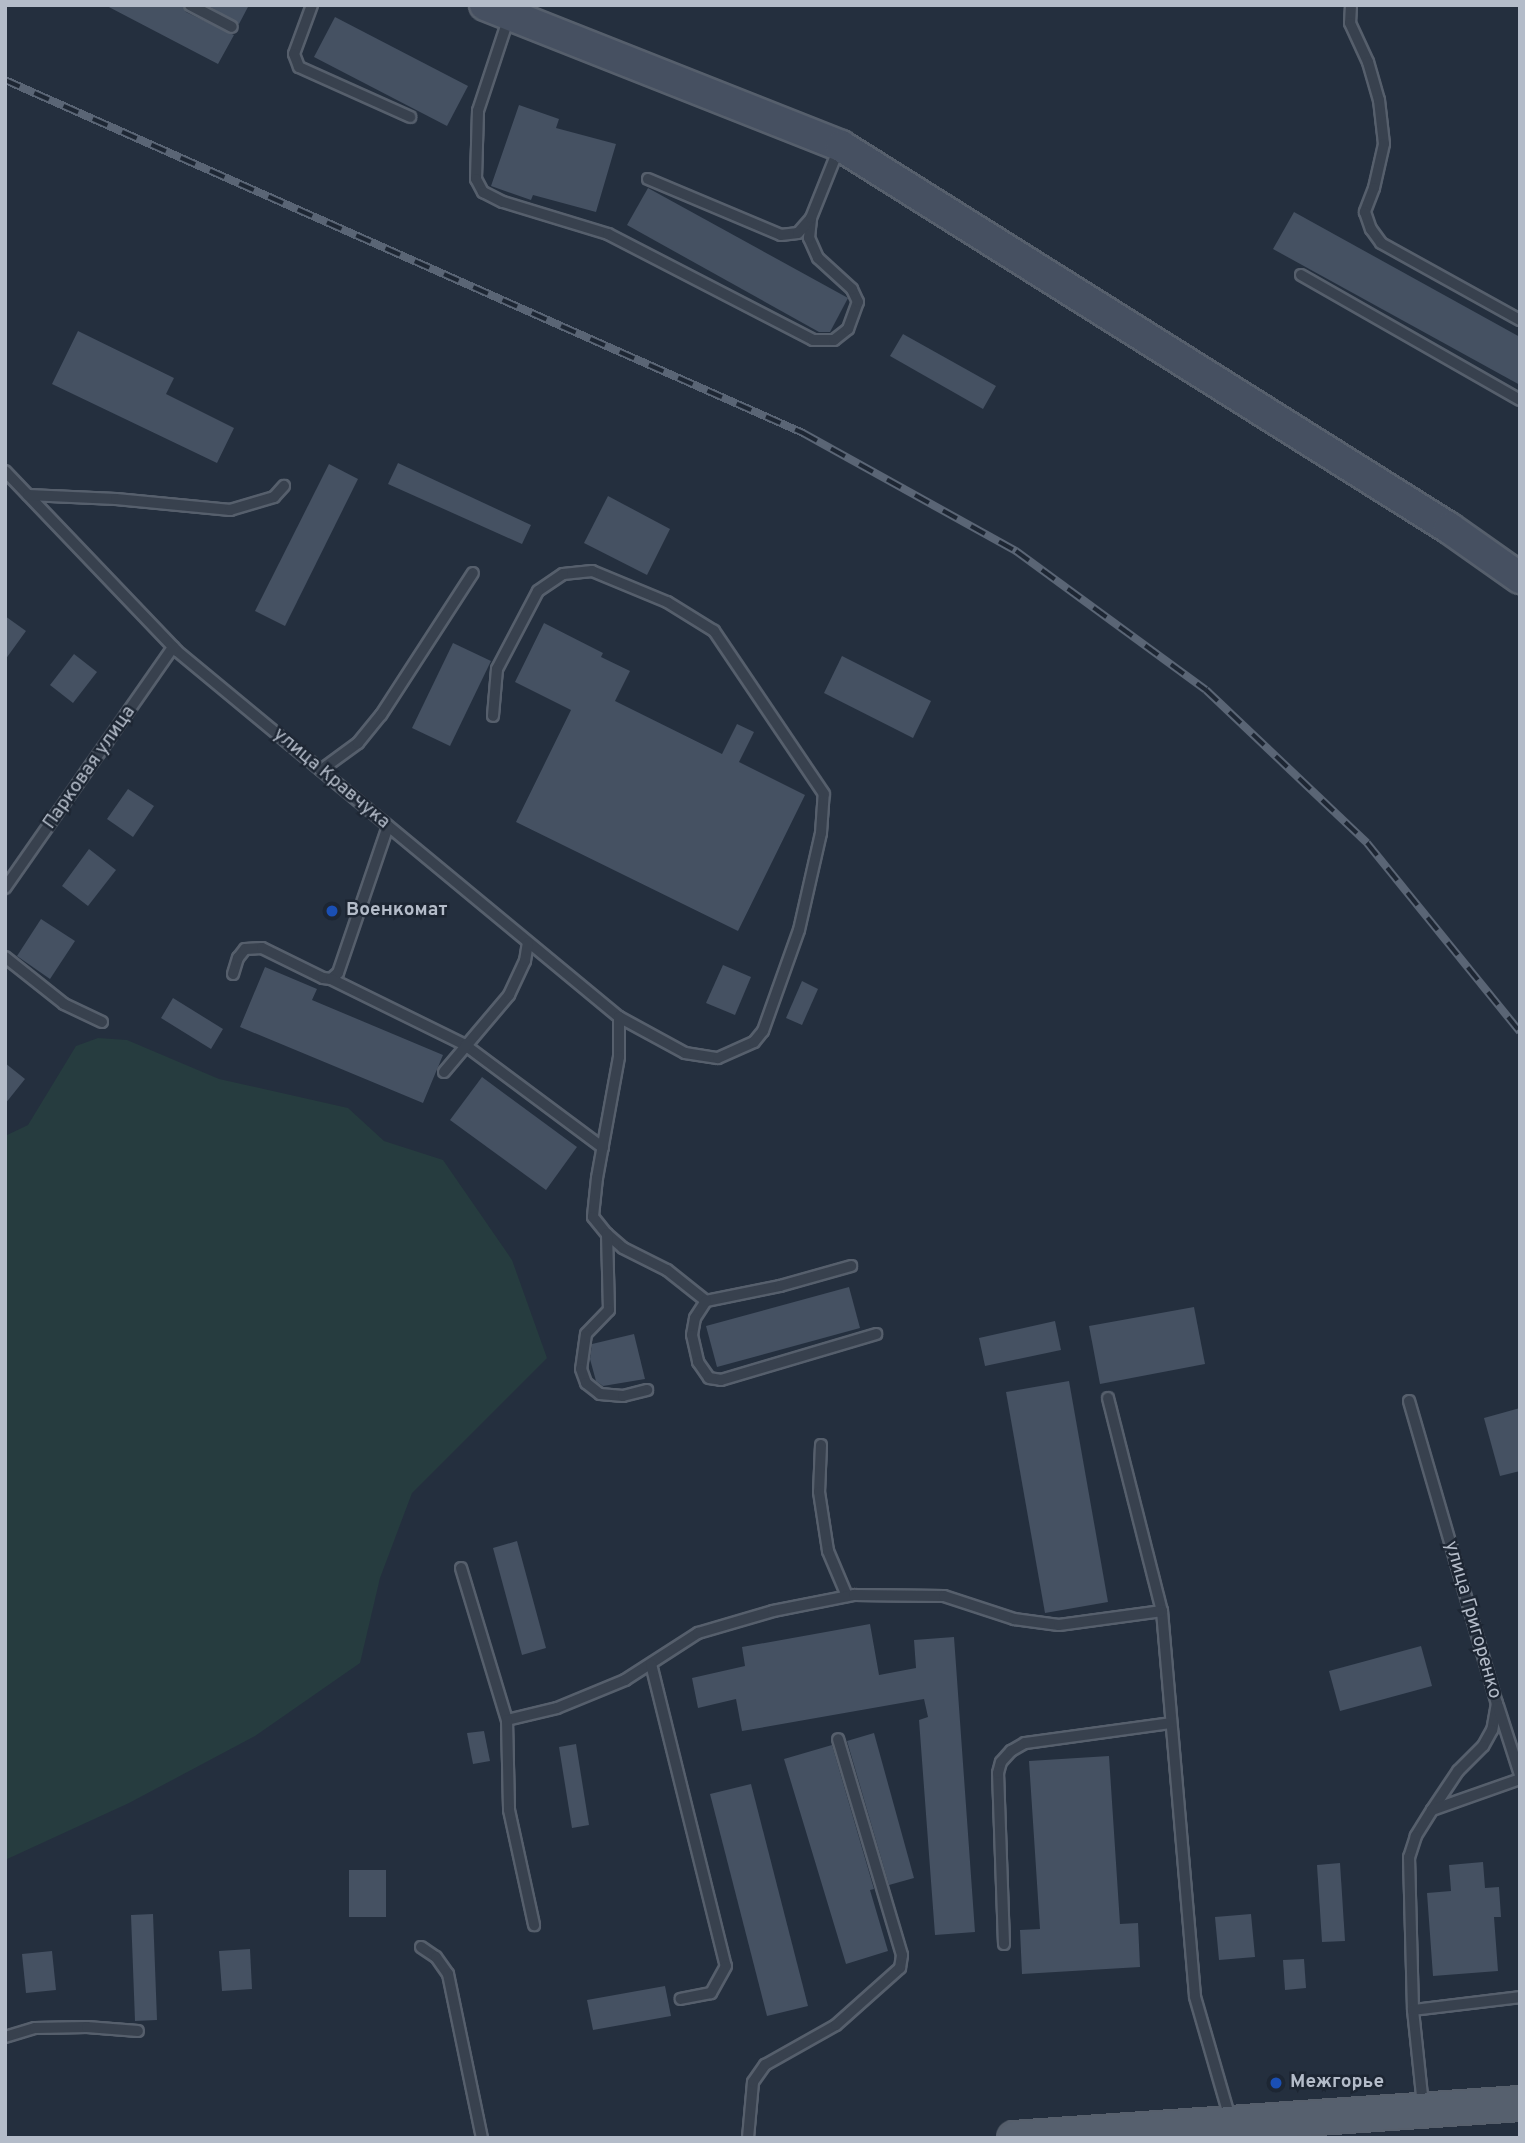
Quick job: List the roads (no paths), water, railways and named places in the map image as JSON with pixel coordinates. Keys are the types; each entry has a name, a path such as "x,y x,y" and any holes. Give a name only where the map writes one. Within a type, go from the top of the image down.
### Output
{"main road":[{"path":"497,10 841,146 1449,528 1520,578"},
{"path":"1014,2138 1150,2133 1232,2124 1520,2103"}],"lane":[{"path":"190,5 232,27"},
{"path":"312,5 293,54 299,67 410,117"},
{"path":"1351,5 1350,23 1368,62 1379,100 1384,145 1374,188 1365,212 1371,229 1381,243 1520,320"},
{"path":"497,10 478,111 476,179 484,192 503,202 608,234 813,340 834,340 848,329 858,302 852,289 818,258 809,238 811,218 841,146"},
{"path":"648,179 781,235 798,233 811,218"},
{"path":"1301,275 1520,400"},
{"name":"улица Кравчука","path":"5,471 173,647 619,1017 685,1054 718,1058 754,1042 763,1031 799,930 821,833 824,794 714,631 667,602 592,571 563,574 538,592 497,669 493,716"},
{"path":"28,495 116,499 230,510 274,497 284,486"},
{"path":"321,770 358,743 381,715 473,573"},
{"name":"Парковая улица","path":"5,888 173,647"},
{"path":"331,979 343,963 388,826"},
{"path":"443,1072 509,995 525,961 528,943"},
{"path":"233,974 238,958 245,949 261,948 323,978 331,979 465,1045 603,1148"},
{"path":"5,957 64,1004 102,1023"},
{"path":"619,1017 619,1057 593,1217 623,1248 667,1270 706,1301"},
{"path":"607,1234 609,1310 586,1334 581,1369 586,1383 600,1394 623,1396 647,1390"},
{"path":"851,1266 706,1301 695,1318 692,1335 698,1362 709,1378 721,1380 876,1334"},
{"path":"1108,1398 1161,1611 1195,1997 1232,2124"},
{"name":"улица Григоренко","path":"1409,1401 1497,1703 1492,1730 1483,1746 1458,1771 1416,1836 1407,1875 1413,2010 1423,2111"},
{"path":"821,1445 819,1492 828,1551 846,1596"},
{"path":"461,1568 507,1720 509,1810 534,1925"},
{"path":"507,1720 557,1709 625,1680 698,1633 773,1611 846,1596 944,1596 1014,1619 1059,1625 1161,1611"},
{"path":"651,1664 726,1966 711,1993 681,1999"},
{"path":"1432,1810 1520,1777 1497,1703"},
{"path":"1004,1944 998,1773 1001,1762 1011,1751 1025,1743 1171,1723"},
{"path":"748,2138 753,2082 765,2065 836,2025 900,1968 902,1955 838,1739"},
{"path":"421,1947 436,1957 448,1974 482,2138"},
{"path":"1413,2010 1520,1997"},
{"path":"5,2037 35,2028 87,2027 138,2031"}],"railway":[{"path":"5,80 803,433 1016,551 1206,690 1367,843 1520,1032"}],"place":[{"name":"Военкомат","path":"332,911"},
{"name":"Межгорье","path":"1276,2083"}]}
